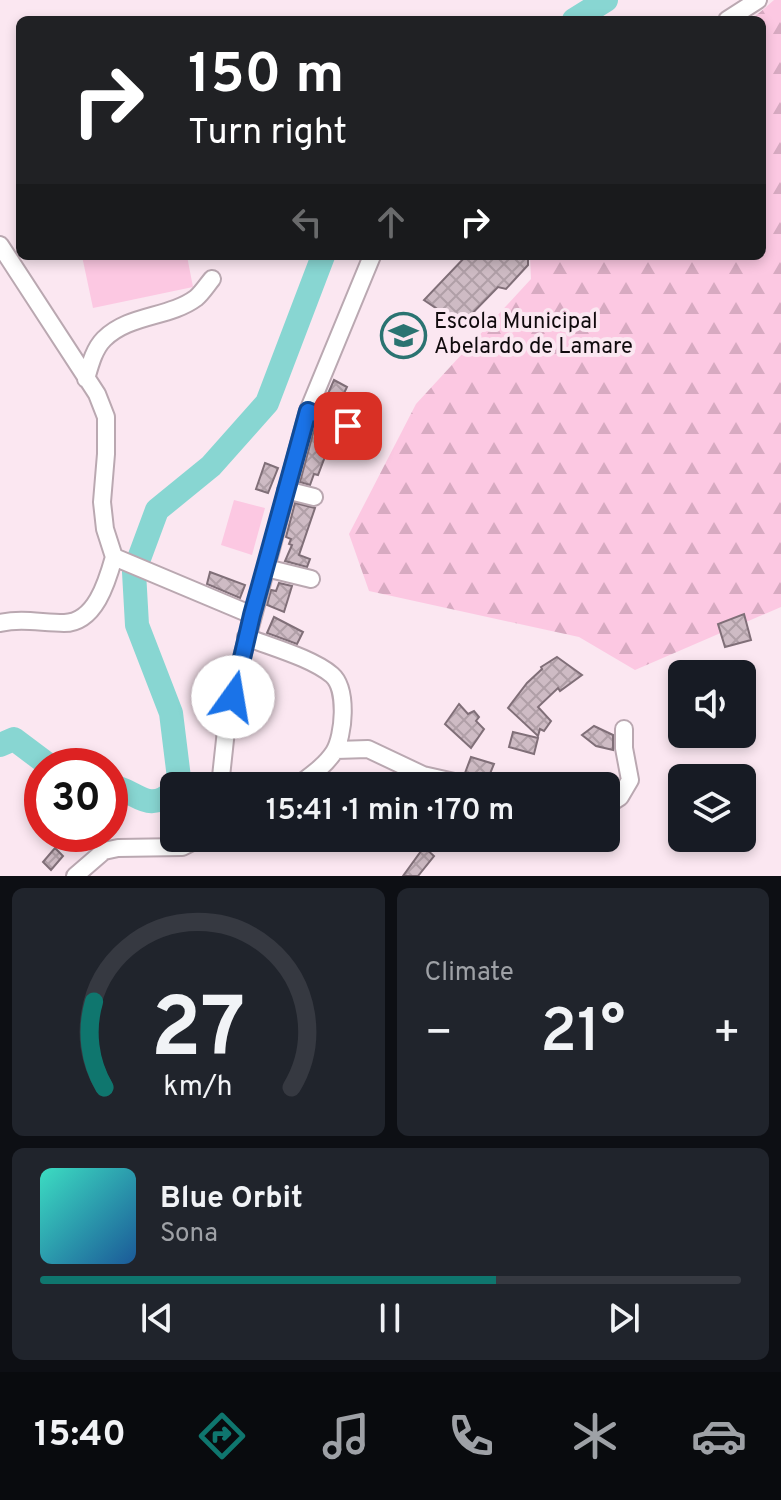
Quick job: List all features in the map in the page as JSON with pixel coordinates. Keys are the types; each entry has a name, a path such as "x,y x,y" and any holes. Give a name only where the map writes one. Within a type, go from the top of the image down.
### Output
{"street":[{"path":"733,16 758,0"},
{"path":"0,245 97,394 106,417 102,502 105,529 119,559 252,615"},
{"path":"222,772 227,721 246,637 308,411 370,260"},
{"path":"86,379 95,352 115,330 140,318 187,303 198,296 212,279"},
{"path":"308,411 348,426"},
{"path":"286,490 314,497"},
{"path":"0,623 79,621 91,610 119,559"},
{"path":"266,568 311,579"},
{"path":"246,637 322,668 336,678 342,697 342,724 336,750 315,772"},
{"path":"620,797 630,780 624,729"},
{"path":"336,750 368,749 417,772"},
{"path":"75,876 104,851 160,847"}],"green space":[{"path":"774,0 781,0 781,607 635,670 579,637 369,591 349,534 416,404 531,279 530,260 766,260 766,16 756,16"},
{"path":"83,260 188,260 193,287 93,308"},
{"path":"234,500 265,508 252,555 221,545"}],"building":[{"path":"462,260 528,260 528,265 506,289 498,287 461,325 424,300"},
{"path":"334,380 347,387 336,410 323,405"},
{"path":"315,426 334,433 318,475 314,474 310,485 300,482"},
{"path":"265,463 278,468 268,493 256,489"},
{"path":"295,503 315,508 299,555 310,559 307,567 285,561 292,545 289,544 291,539 286,537"},
{"path":"210,572 245,585 240,598 207,584"},
{"path":"279,583 292,586 284,612 267,605 271,590 276,591"},
{"path":"744,614 751,640 725,647 718,624"},
{"path":"274,617 303,632 297,644 267,633"},
{"path":"557,657 582,675 560,691 558,688 538,707 551,721 544,731 540,729 538,736 508,708 541,667"},
{"path":"246,687 265,695 256,718 240,712"},
{"path":"459,704 468,714 474,711 479,717 476,721 484,729 471,748 445,724"},
{"path":"594,726 613,735 613,750 596,746 582,735"},
{"path":"513,732 538,738 534,754 509,747"},
{"path":"471,757 494,764 491,772 465,772"},
{"path":"52,852 59,852 63,856 51,870 43,862"},
{"path":"420,852 430,852 434,856 418,876 403,876"}],"waterway":[{"path":"580,16 606,0"},
{"path":"178,772 171,713 137,625 134,572 157,510 211,466 267,403 321,260"},
{"path":"0,745 14,739 26,748"},
{"path":"128,792 149,801 160,800"}],"place":[{"name":"Escola Municipal Abelardo de Lamare","path":"403,335"}],"route":[{"path":"233,697 252,615 308,411 348,426"}]}
